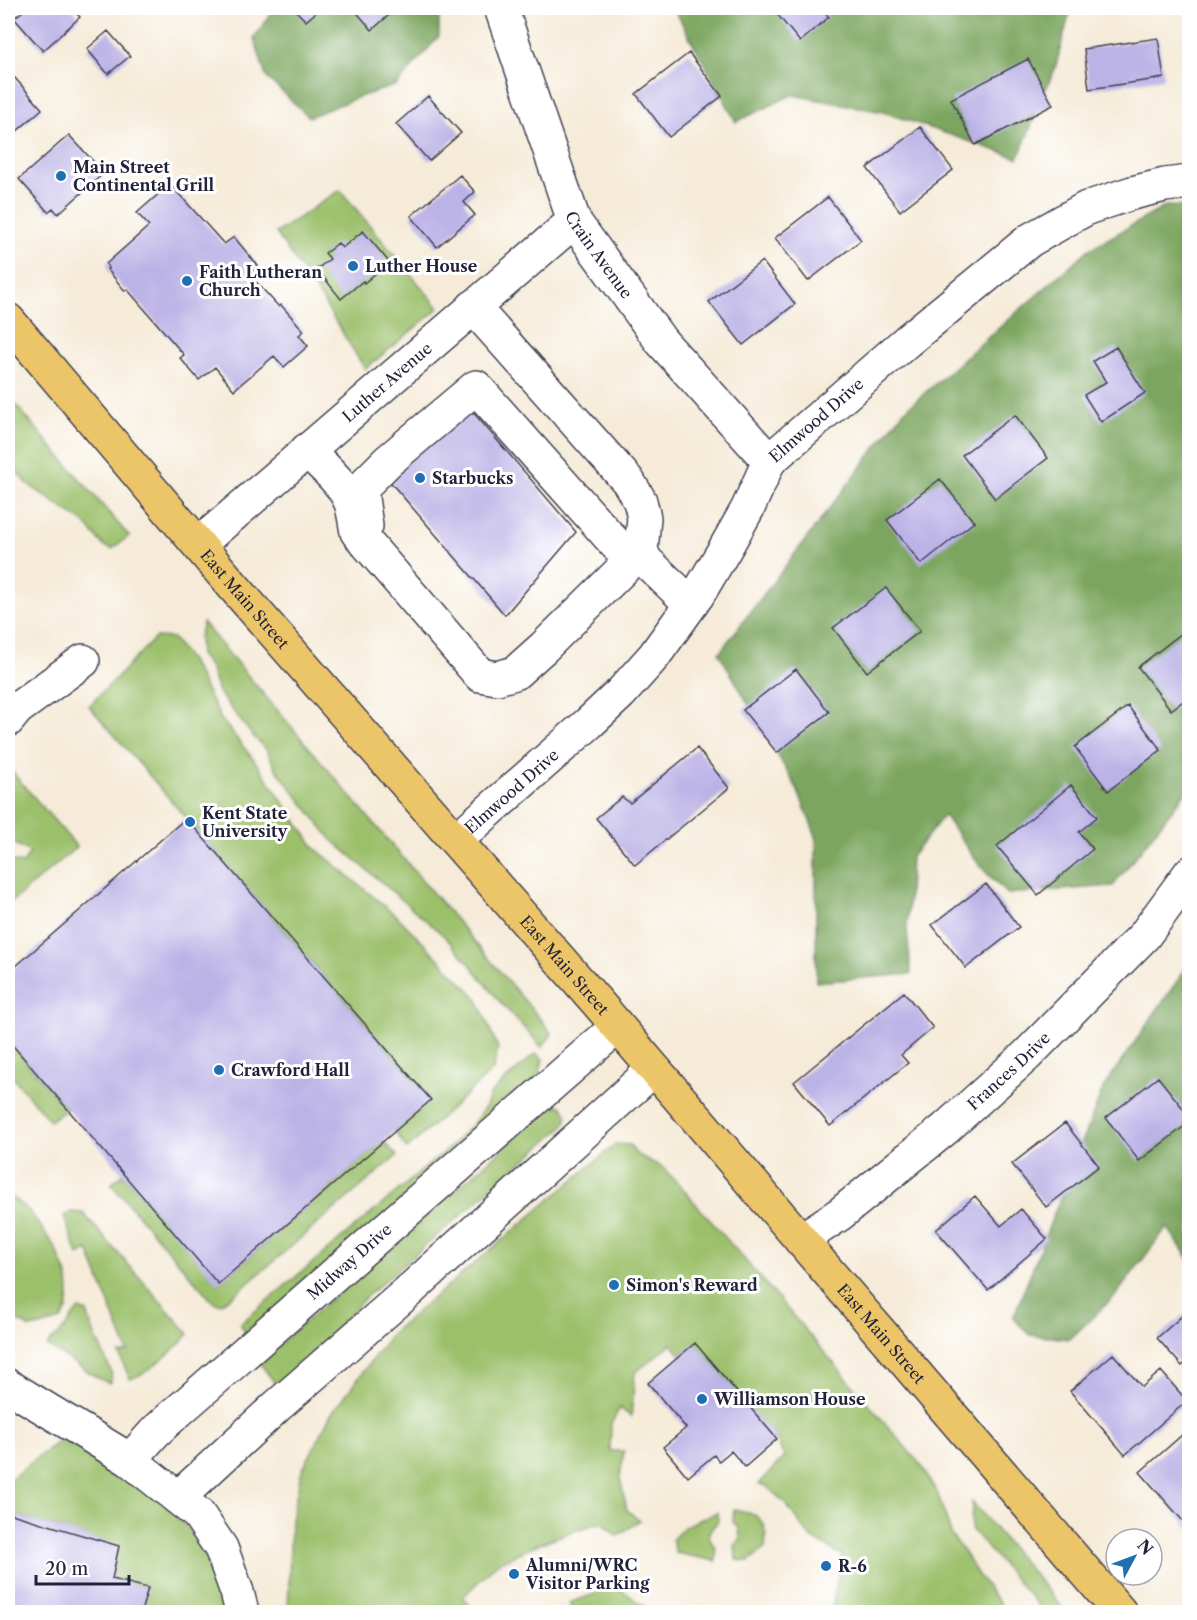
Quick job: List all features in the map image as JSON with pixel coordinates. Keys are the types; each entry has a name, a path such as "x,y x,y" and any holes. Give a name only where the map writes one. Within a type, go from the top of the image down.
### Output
{"main road":[{"name":"East Main Street","path":"8,320 1120,1612"}],"street":[{"name":"Crain Avenue","path":"501,8 574,221 662,341 769,461"},
{"name":"Elmwood Drive","path":"456,840 621,693 654,656 691,604 720,557 748,508 769,461 907,341 1030,240 1087,208 1132,193 1190,182"},
{"name":"Luther Avenue","path":"199,544 574,221"},
{"path":"307,450 348,496 357,532 480,675 488,678 515,673 636,556 644,518 640,501 628,481 473,308"},
{"path":"369,545 361,491 388,461 476,387 636,556 646,561 691,604"},
{"path":"8,720 18,709 83,661"},
{"name":"Frances Drive","path":"801,1240 840,1214 945,1129 1027,1055 1144,936 1190,873"},
{"name":"Midway Drive","path":"130,1460 167,1421 617,1027"},
{"path":"178,1498 276,1407 654,1070"},
{"path":"8,1386 130,1460 198,1514 221,1548 242,1612"}],"green space":[{"path":"272,8 439,8 439,36 397,85 309,117 266,77 254,38"},
{"path":"679,8 1071,8 1056,65 1018,158 883,112 792,95 736,122 676,12"},
{"path":"340,190 439,308 365,369 323,301 276,233"},
{"path":"1166,206 1189,207 1189,788 1113,886 1007,894 980,866 944,815 911,857 907,929 911,974 816,982 816,836 797,789 719,653 903,412 1088,250"},
{"path":"8,396 129,536 112,549 104,546 85,524 29,485 8,463"},
{"path":"203,623 542,1021 552,1034 542,1047 443,935 332,840 276,769 266,749 218,692 210,667 200,655 199,636"},
{"path":"156,637 173,638 193,665 221,719 254,760 315,848 400,919 477,998 498,1048 493,1070 407,1149 395,1131 430,1099 89,706"},
{"path":"8,767 77,847 8,905 8,860 23,864 30,852 8,840"},
{"path":"1189,964 1189,1259 1167,1227 1116,1295 1070,1339 1030,1335 1013,1318 1104,1086"},
{"path":"8,1040 67,1109 50,1121 8,1072"},
{"path":"535,1054 543,1060 538,1079 249,1338 240,1324 451,1146 472,1125 486,1106 491,1093"},
{"path":"554,1104 566,1112 567,1118 564,1126 367,1296 299,1367 277,1386 259,1362"},
{"path":"383,1141 397,1156 233,1296 220,1304 213,1302 111,1184 123,1174 219,1283"},
{"path":"616,1144 630,1145 636,1154 662,1167 676,1181 920,1464 937,1492 952,1536 1006,1612 823,1612 832,1608 842,1555 811,1538 785,1503 766,1486 759,1484 784,1457 777,1440 695,1344 681,1355 671,1344 635,1373 631,1417 620,1408 611,1424 610,1451 624,1451 620,1478 627,1510 640,1521 617,1536 602,1522 528,1548 496,1564 463,1597 474,1612 288,1612 291,1520 301,1473 330,1416 392,1333"},
{"path":"8,1194 30,1212 55,1247 68,1277 67,1310 61,1320 30,1328 8,1315"},
{"path":"71,1212 83,1213 189,1334 161,1360 145,1372 130,1379 119,1354 128,1352 88,1250 78,1255 64,1216"},
{"path":"79,1309 87,1312 111,1371 112,1377 109,1383 47,1346"},
{"path":"86,1437 147,1487 189,1529 202,1547 223,1612 141,1612 147,1588 112,1579 118,1546 8,1513 8,1481 61,1439"},
{"path":"972,1502 1066,1612 1044,1612 971,1529"},
{"path":"734,1509 754,1514 764,1524 765,1548 749,1561 736,1560 735,1545 740,1539 739,1528 733,1522"},
{"path":"717,1512 718,1521 709,1532 710,1540 716,1549 716,1561 676,1553 672,1540 685,1526"},
{"path":"616,1586 650,1610 683,1612 573,1612 569,1603"}],"building":[{"path":"27,8 71,8 80,17 43,51 14,18"},
{"path":"297,8 321,8 306,21 295,10"},
{"path":"353,8 397,8 372,30"},
{"path":"772,8 820,8 829,17 800,42"},
{"path":"108,31 130,56 108,74 87,49"},
{"path":"1158,38 1164,78 1089,89 1084,49"},
{"path":"689,53 722,96 669,137 636,94"},
{"path":"1028,59 1053,105 975,145 951,99"},
{"path":"8,70 42,109 8,139"},
{"path":"428,96 461,133 429,161 396,124"},
{"path":"920,127 953,170 900,211 867,168"},
{"name":"Main Street Continental Grill","path":"69,135 104,173 58,214 53,208 48,212 19,179"},
{"path":"460,175 475,192 464,202 475,215 437,247 411,216"},
{"name":"Faith Lutheran Church","path":"170,184 224,244 234,237 258,266 249,274 304,331 299,335 308,346 284,367 274,356 234,390 215,367 199,380 180,358 184,355 107,269 109,268 106,264 149,226 137,213"},
{"path":"828,197 861,240 808,281 775,238"},
{"name":"Luther House","path":"363,231 389,262 341,299 317,269 330,259 325,253 338,243 342,248"},
{"path":"762,261 795,304 743,345 709,302"},
{"path":"1116,347 1145,393 1101,422 1084,395 1106,382 1093,361"},
{"path":"467,405 576,532 505,615 385,476"},
{"path":"1015,415 1048,458 995,499 962,455"},
{"path":"940,479 974,522 921,564 887,520"},
{"path":"886,588 920,631 867,672 833,628"},
{"path":"1190,627 1190,696 1171,710 1138,667"},
{"path":"796,669 829,712 777,753 743,710"},
{"path":"1128,706 1161,750 1108,791 1075,747"},
{"path":"697,748 729,788 635,865 596,818 622,797 630,803"},
{"path":"1071,785 1097,817 1079,832 1093,849 1038,895 997,846"},
{"name":"Crawford Hall","path":"186,818 431,1100 218,1284 8,1040 8,973"},
{"path":"986,884 1019,927 966,968 932,925"},
{"path":"904,992 933,1028 901,1055 908,1063 830,1126 794,1082"},
{"path":"1158,1077 1190,1117 1190,1122 1139,1161 1106,1118"},
{"path":"1065,1123 1099,1166 1046,1207 1012,1164"},
{"path":"975,1196 1001,1226 1021,1209 1047,1239 988,1290 936,1230"},
{"path":"1190,1309 1190,1359 1182,1366 1157,1338"},
{"name":"Williamson House","path":"695,1343 777,1439 745,1467 731,1451 719,1461 714,1455 688,1477 663,1447 686,1428 648,1383"},
{"path":"1113,1354 1142,1387 1161,1371 1187,1401 1125,1455 1070,1391"},
{"path":"1190,1428 1190,1529 1140,1472"},
{"path":"8,1513 119,1546 112,1579 148,1588 141,1612 8,1612"}],"place":[{"name":"Main Street Continental Grill","path":"61,176"},
{"name":"Luther House","path":"353,266"},
{"name":"Faith Lutheran Church","path":"187,281"},
{"name":"Starbucks","path":"420,478"},
{"name":"Kent State University","path":"190,822"},
{"name":"Crawford Hall","path":"219,1070"},
{"name":"Simon's Reward","path":"614,1285"},
{"name":"Williamson House","path":"702,1399"},
{"name":"R-6","path":"826,1566"},
{"name":"Alumni/WRC Visitor Parking","path":"514,1574"}]}
